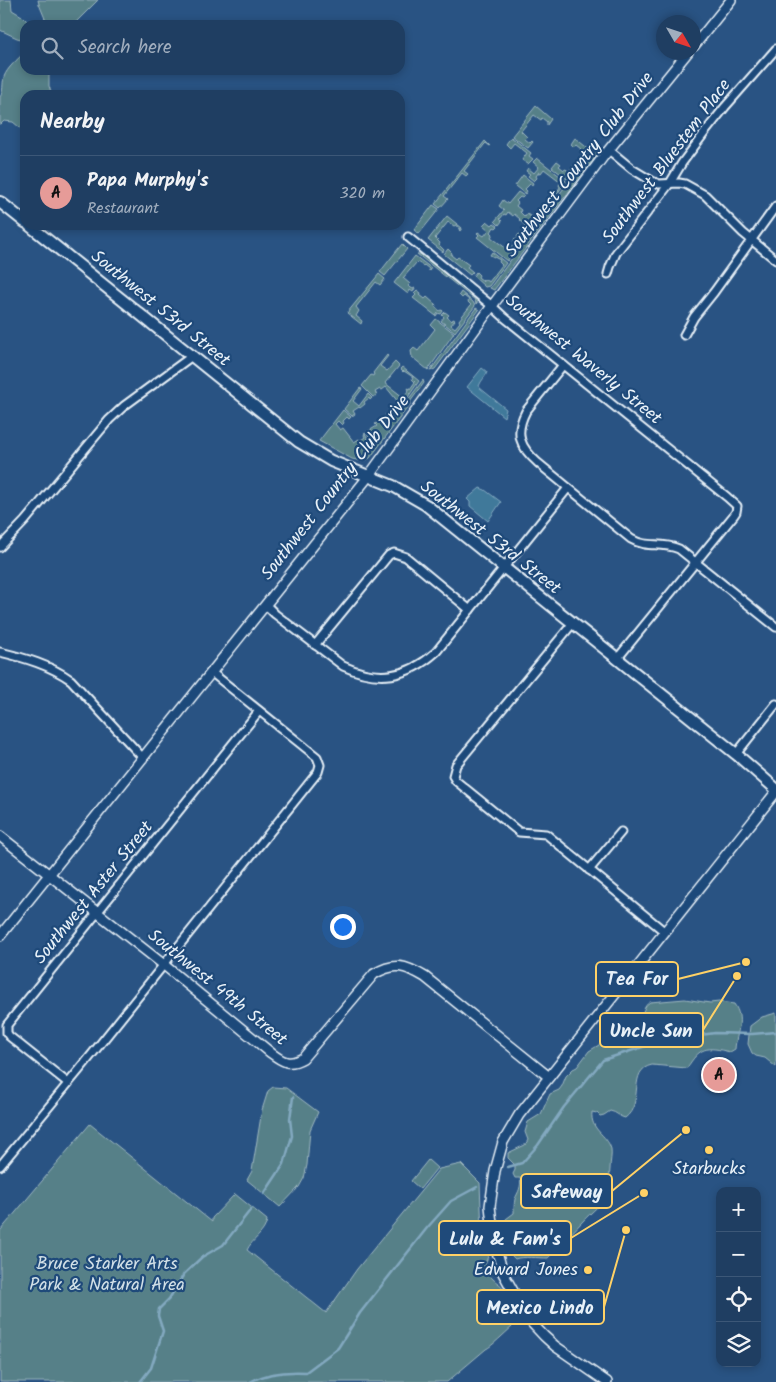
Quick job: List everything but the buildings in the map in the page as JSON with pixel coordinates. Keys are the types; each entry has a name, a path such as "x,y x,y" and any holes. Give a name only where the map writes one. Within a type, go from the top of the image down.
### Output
{"main road":[{"path":"0,202 20,218"},
{"name":"Southwest 53rd Street","path":"35,230 299,442 331,461 392,486 418,500 450,524 736,754 776,790"}],"street":[{"path":"701,37 731,0"},
{"name":"Southwest Bluestem Place","path":"608,274 616,253 670,183 682,163 725,107 776,49"},
{"name":"Southwest Country Club Drive","path":"0,936 368,477 492,306 609,150 682,60"},
{"path":"609,150 632,169 652,181 660,184 685,184 705,195 776,260"},
{"path":"684,335 694,317 776,206"},
{"name":"Southwest Waverly Street","path":"408,237 735,504 737,508 734,515 695,562"},
{"path":"0,546 24,521 109,420 124,406 192,356"},
{"path":"563,365 526,411 522,419 519,434 527,453 631,539 648,545 669,546 678,549 776,627"},
{"path":"266,605 315,645 343,666 355,672 378,676 404,672 416,667 436,652 568,488"},
{"path":"315,645 389,555 394,552 406,557 470,610"},
{"path":"617,659 695,562"},
{"path":"573,623 456,765 453,776 456,781 519,832 546,834 665,932"},
{"path":"0,652 38,663 71,680 142,758"},
{"path":"0,1166 164,965 320,769 317,757 211,672"},
{"path":"736,754 776,704"},
{"name":"Southwest Aster Street","path":"68,1084 9,1036 6,1028 7,1025 259,711"},
{"path":"607,1382 555,1346 529,1320 503,1273 494,1241 490,1206 495,1171 503,1142 519,1115 776,790"},
{"path":"589,870 621,832"},
{"name":"Southwest 49th Street","path":"0,836 164,965 275,1056 285,1062 297,1062 304,1058 374,974 389,967 404,967 425,977 549,1078"}],"green space":[{"path":"0,0 11,0 12,10 26,20 20,20 20,39 0,30"},
{"path":"38,0 98,0 78,20 46,20"},
{"path":"20,57 20,75 49,75 50,90 20,90 20,128 13,122 4,121 0,125 0,97 3,80"},
{"path":"536,106 551,119 547,125 547,122 542,118 541,120 534,115 521,131 527,137 525,139 530,143 533,142 528,148 512,136"},
{"path":"511,137 531,153 529,156 533,159 528,164 522,160 527,153 514,143 510,148 506,144"},
{"path":"575,138 590,150 567,179 552,167 557,161 561,164 559,166 569,172 583,155 580,151 581,149 571,144"},
{"path":"485,141 490,146 486,143 484,145 464,171 468,174 466,176 462,173 444,196 448,199 440,208 435,204"},
{"path":"595,146 597,146 599,152 494,290 490,288"},
{"path":"537,158 566,181 555,197 552,194 555,191 557,192 561,182 544,169 541,173 539,172 534,181 528,176 530,174 526,171 528,168 534,173 539,167 533,162"},
{"path":"523,175 533,183 525,189 527,191 525,194 515,186"},
{"path":"518,192 524,196 516,201 518,203 516,206 525,217 527,214 534,219 536,216 538,218 542,213 541,209 544,211 522,241 517,237 525,230 523,229 525,225 514,214 513,216 508,212 506,215 504,214 500,219 502,221 499,225 495,221 504,210 499,206 503,200 508,204"},
{"path":"433,205 439,209 419,234 414,230"},
{"path":"447,216 462,228 460,231 460,228 456,225 454,226 448,222 435,238 444,250 443,252 428,240"},
{"path":"487,221 492,225 494,223 498,226 494,227 491,237 507,249 510,246 512,247 515,239 521,243 507,261 477,237 479,235 478,232 484,236 489,230 483,225"},
{"path":"402,244 407,249 385,276 380,272"},
{"path":"448,249 456,259 458,257 469,265 467,267 473,272 470,275 444,254"},
{"path":"492,252 506,263 489,286 485,287 473,276 476,272 483,281 489,282 502,265 499,262 500,260 490,255"},
{"path":"417,254 420,254 479,300 476,304 475,300"},
{"path":"415,256 431,268 429,271 424,265 417,262 403,278 410,284 408,286 413,289 415,288 413,292 410,290 408,294 394,283"},
{"path":"379,274 385,279 380,285 376,282 356,307 359,311 356,316 362,321 361,324 347,313"},
{"path":"417,290 421,293 420,295 425,299 427,297 436,305 435,307 443,311 441,314 438,313 436,316 413,298"},
{"path":"461,292 473,302 475,306 455,332 441,321 444,317 442,315 445,312 452,321 453,319 455,320 451,325 455,328 460,322 459,320 471,305 468,302 469,300 459,295"},
{"path":"476,308 479,310 435,369 430,371"},
{"path":"436,319 454,333 428,370 412,357 411,351 414,348 418,351 435,329 431,325"},
{"path":"387,355 380,366 387,371 395,362 399,366 385,383 403,397 409,390 408,388 410,389 415,382 412,379 413,377 400,369 402,367 419,381 406,400 408,400 423,380 424,383 370,458 362,461 352,459 319,441 343,410 351,417 349,419 347,417 342,425 338,421 335,424 340,430 343,428 354,442 359,439 360,441 365,437 365,433 368,439 370,439 367,432 377,426 375,424 386,418 386,414 393,417 388,413 398,408 399,403 386,387 375,392 377,395 373,397 362,386 371,375 373,376 373,373"},
{"path":"360,388 362,389 353,401 359,406 368,394 372,398 370,400 369,398 364,402 365,404 353,411 355,414 352,416 344,409"},
{"path":"685,999 734,1004 739,1015 735,1049 730,1052 715,1049 704,1050 696,1056 687,1068 652,1065 644,1068 640,1073 631,1112 625,1118 610,1111 600,1116 592,1112 596,1128 611,1149 609,1186 606,1196 548,1258 526,1257 515,1259 511,1251 515,1247 515,1243 508,1237 511,1229 505,1223 506,1219 514,1213 514,1204 520,1178 515,1178 513,1174 515,1165 508,1158 508,1153 525,1145 528,1140 525,1132 528,1122 541,1114 550,1094 559,1090 566,1076 577,1067 589,1051 609,1039 614,1040 618,1047 623,1030 629,1024 639,1019 650,1002"},
{"path":"776,1013 776,1067 765,1058 752,1053 748,1044 750,1026 762,1017"},
{"path":"273,1087 286,1088 318,1112 310,1130 304,1178 299,1187 280,1207 247,1180 252,1171 262,1110 268,1091"},
{"name":"Bruce Starker Arts Park & Natural Area","path":"90,1124 212,1222 212,1218 235,1194 267,1220 264,1229 247,1250 326,1313 357,1269 439,1169 461,1164 480,1183 482,1235 489,1249 485,1265 490,1276 503,1288 501,1296 504,1303 504,1311 512,1327 447,1382 0,1382 0,1231"},
{"path":"428,1160 437,1168 420,1189 411,1181"}],"water":[{"path":"482,368 487,372 479,386 506,409 504,417 467,387"},
{"path":"480,488 501,502 488,521 470,506 470,502 467,499"}],"waterway":[{"path":"508,1167 522,1163 538,1145 564,1107 603,1060 664,1040 715,1033 752,1034 776,1032"},
{"path":"264,1194 284,1164 292,1136 290,1119 293,1097"},
{"path":"250,1382 278,1373 306,1372 338,1348 360,1313 427,1228 451,1201 477,1187"},
{"path":"140,1382 151,1368 163,1331 158,1316 159,1309 169,1299 184,1274 202,1257 223,1245 252,1208"}],"place":[{"name":"Tea For","path":"746,962"},
{"name":"Uncle Sun","path":"737,976"},
{"name":"Papa Murphy's","path":"719,1075"},
{"name":"Safeway","path":"686,1130"},
{"name":"Starbucks","path":"709,1150"},
{"name":"Lulu & Fam's","path":"644,1193"},
{"name":"Mexico Lindo","path":"626,1230"},
{"name":"Edward Jones","path":"588,1270"}]}
